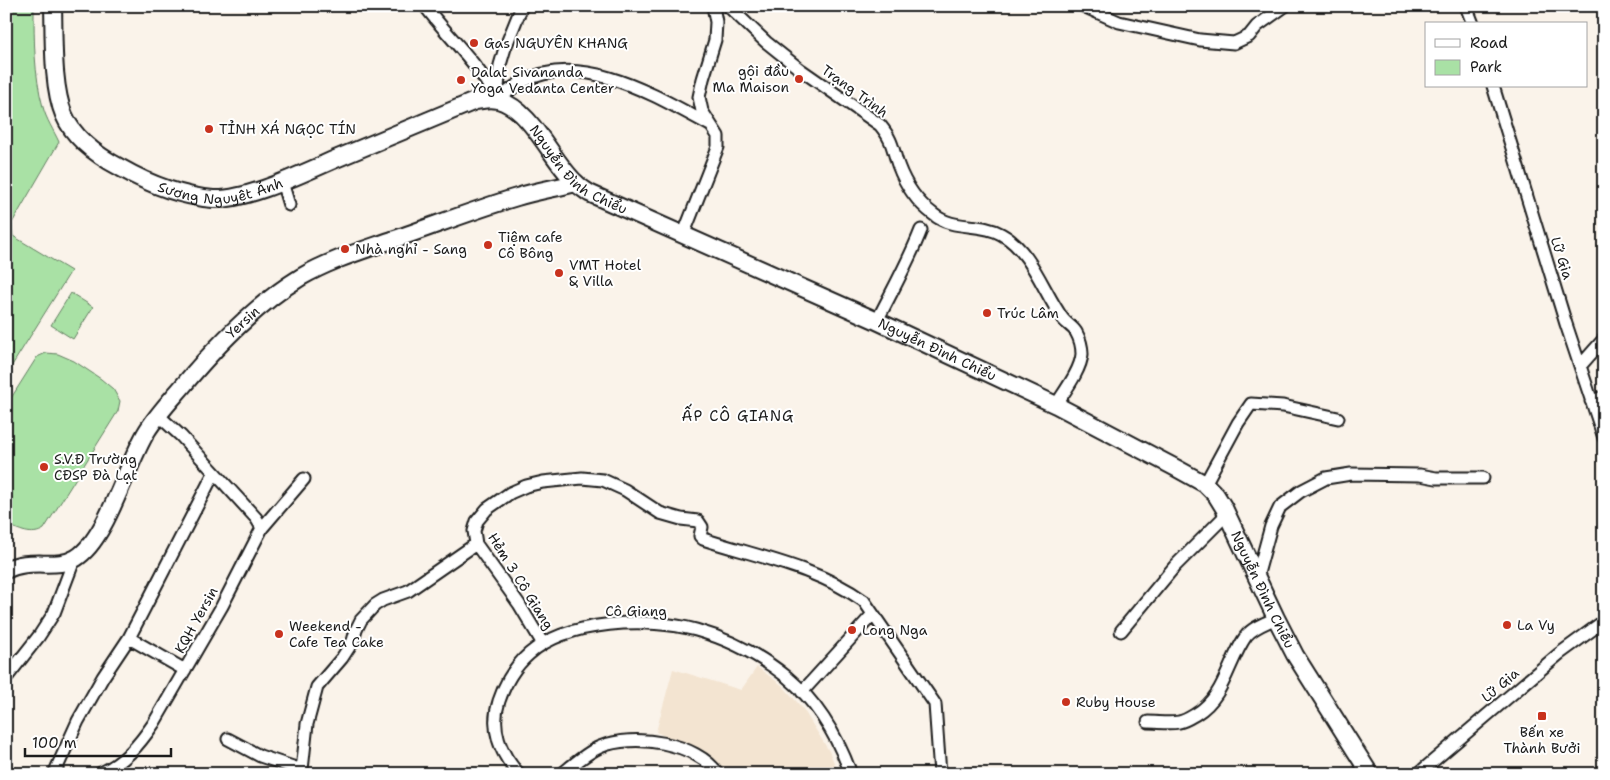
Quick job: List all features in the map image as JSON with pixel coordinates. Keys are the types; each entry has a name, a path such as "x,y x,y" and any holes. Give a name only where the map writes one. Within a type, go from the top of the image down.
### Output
{"main road":[{"name":"Sương Nguyệt Ánh","path":"53,6 59,103 68,126 105,160 152,184 174,192 214,199 250,193 282,182 475,101 497,100"},
{"name":"Nguyễn Đình Chiểu","path":"497,100 507,104 520,114 576,183 598,197 877,321 1056,405 1205,484 1216,495 1227,514 1295,655 1370,774"},
{"name":"Yersin","path":"74,560 88,550 99,534 146,432 158,415 215,348 269,299 302,276 342,258 495,204 576,183"},
{"path":"6,570 29,562 53,564 74,560"}],"street":[{"path":"425,6 470,57 487,81 497,100"},
{"path":"497,100 500,66 505,48 522,6"},
{"path":"684,234 718,148 718,136 702,110 699,97 702,79 715,40 716,22 713,6"},
{"name":"Trạng Trình","path":"728,6 788,60 834,94 870,116 880,125 888,134 894,146 898,164 908,186 934,216 948,223 1000,233 1018,247 1028,260 1064,320 1075,330 1081,343 1082,355 1076,371 1056,405"},
{"path":"1083,6 1119,22 1200,40 1234,43 1249,36 1257,26 1285,6"},
{"path":"1466,6 1472,22"},
{"path":"497,100 524,82 542,75 581,72 622,82 712,126"},
{"name":"Lữ Gia","path":"1494,88 1566,324 1581,365 1590,401 1604,438"},
{"path":"282,182 289,204"},
{"path":"877,321 910,258 921,230"},
{"path":"1581,365 1604,339"},
{"path":"1590,401 1604,397"},
{"path":"1205,484 1238,423 1251,404 1283,406 1338,418"},
{"path":"158,415 181,436 256,518 262,528"},
{"path":"54,774 85,708 129,638 214,473"},
{"path":"1257,577 1270,526 1280,507 1301,491 1326,478 1351,474 1483,478"},
{"name":"Hẻm 3 Cô Giang","path":"543,644 476,544 474,531 477,521 487,509 510,493 526,486 567,478 602,480 626,490 660,513 698,521 702,527 700,536 703,539 803,569 864,601 874,614"},
{"name":"KQH Yersin","path":"99,774 124,760 142,740 222,606 262,528 304,479"},
{"path":"1122,631 1175,566 1227,514"},
{"path":"228,739 260,756 302,770 307,724 317,687 345,653 361,620 375,605 408,591 476,544"},
{"path":"6,678 39,636 54,613 74,560"},
{"path":"802,692 874,614 934,704 940,774"},
{"path":"1148,722 1178,722 1186,720 1203,710 1214,698 1247,636 1259,626 1276,618"},
{"name":"Lữ Gia","path":"1418,774 1560,654 1604,621"},
{"name":"Cô Giang","path":"519,774 501,750 498,743 495,719 502,691 515,668 529,654 543,644 562,635 614,624 649,623 696,630 715,637 748,652 786,676 824,718 839,745 851,774"},
{"path":"129,638 185,670"},
{"path":"562,774 586,755 599,748 610,744 650,741 686,750 706,760 718,774"}],"shaded area":[{"path":"757,667 783,686 803,709 829,751 839,774 725,774 705,754 656,732 673,669 741,690"}],"green space":[{"path":"6,6 34,6 35,57 40,95 46,116 59,142 12,223 13,236 71,271 6,375"},
{"path":"71,293 93,307 73,339 51,325"},
{"name":"S.V.Đ Trường CĐSP Đà Lạt","path":"46,353 58,354 74,361 113,389 120,401 118,411 44,529 30,533 6,524 6,406 37,357"}],"place":[{"name":"Gas NGUYÊN KHANG","path":"474,43"},
{"name":"gội đầu Ma Maison","path":"799,79"},
{"name":"Dalat Sivananda Yoga Vedanta Center","path":"461,80"},
{"name":"TỈNH XÁ NGỌC TÍN","path":"209,129"},
{"name":"Tiệm cafe Cô Bông","path":"488,245"},
{"name":"Nhà nghỉ - Sang","path":"345,249"},
{"name":"VMT Hotel & Villa","path":"559,273"},
{"name":"Trúc Lâm","path":"987,313"},
{"name":"S.V.Đ Trường CĐSP Đà Lạt","path":"44,467"},
{"name":"La Vy","path":"1507,625"},
{"name":"Long Nga","path":"852,630"},
{"name":"Weekend - Cafe Tea Cake","path":"279,634"},
{"name":"Ruby House","path":"1066,702"},
{"name":"Bến xe Thành Bưởi","path":"1542,716"}],"district":[{"name":"ẤP CÔ GIANG","path":"738,416"}]}
